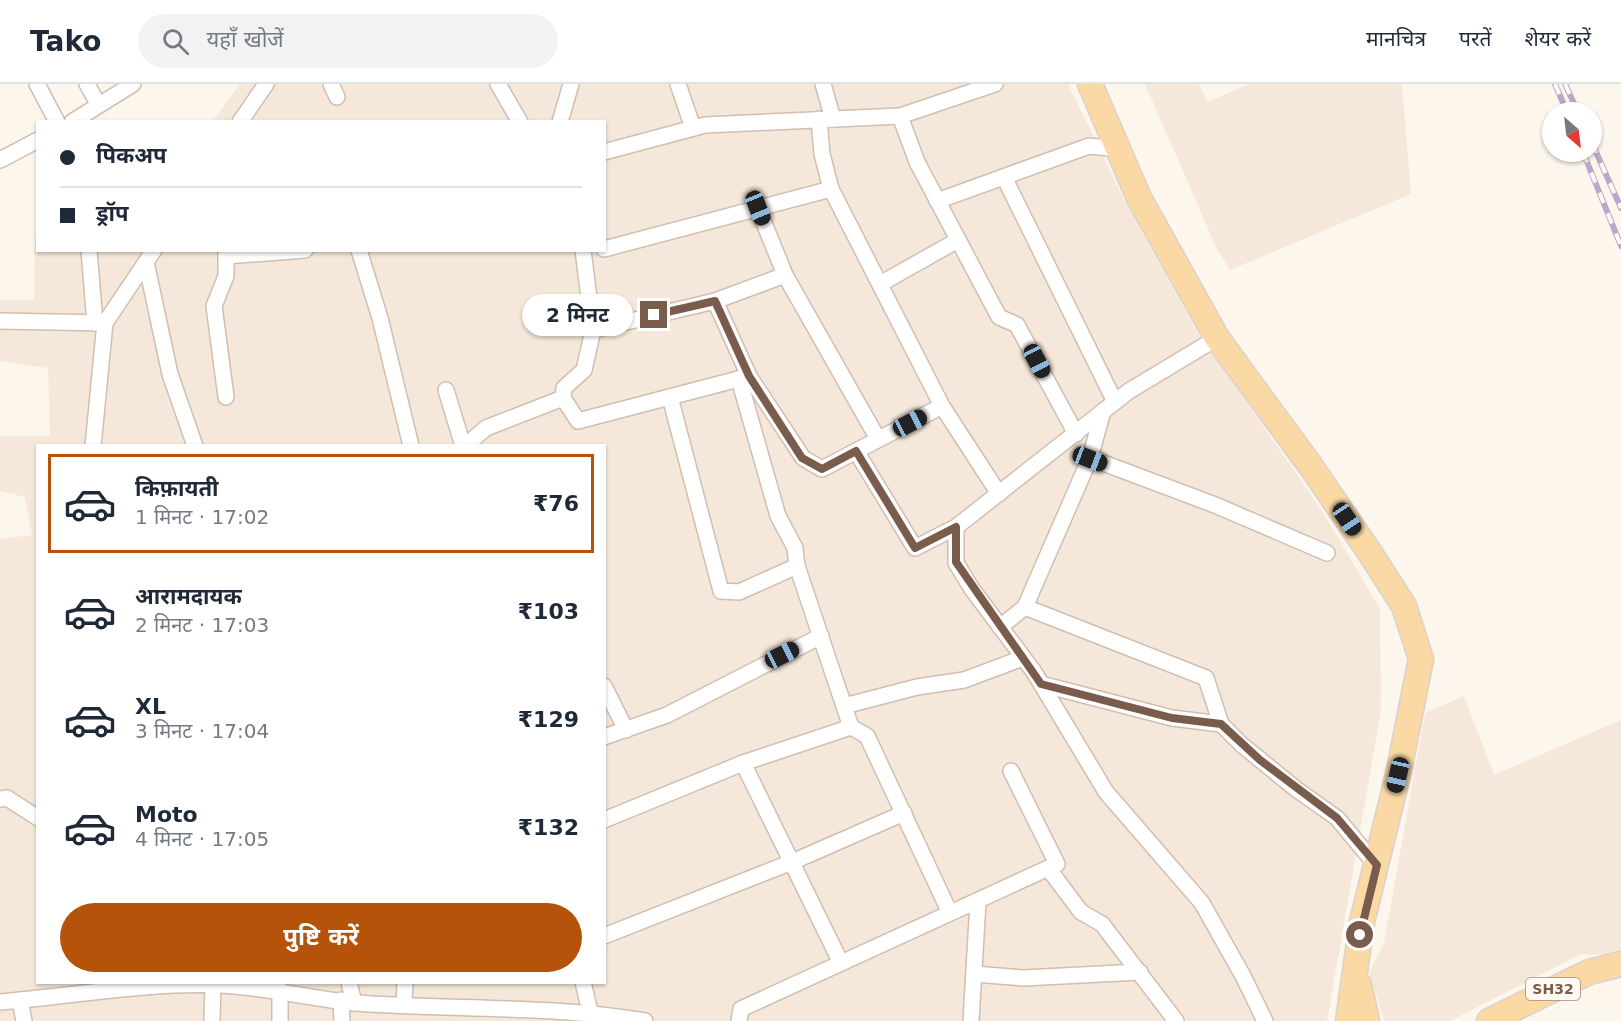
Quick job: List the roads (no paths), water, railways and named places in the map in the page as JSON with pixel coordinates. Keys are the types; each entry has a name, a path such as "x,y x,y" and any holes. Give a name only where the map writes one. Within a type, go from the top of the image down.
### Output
{"main road":[{"path":"1090,84 1139,198 1216,338 1312,468 1404,606 1421,659 1413,706 1362,922 1347,1021"},
{"name":"SH32","path":"1489,1021 1589,972 1621,964"},
{"path":"1355,968 1367,1021"}],"street":[{"path":"37,84 56,120"},
{"path":"87,84 98,104"},
{"path":"76,120 133,84"},
{"path":"241,120 266,84"},
{"path":"498,84 519,120"},
{"path":"561,120 571,84"},
{"path":"678,84 693,128"},
{"path":"823,84 826,119 822,154 831,189 942,406 999,494"},
{"path":"606,151 705,125 900,116 995,84"},
{"path":"900,116 917,162 999,317 1017,325 1076,434"},
{"path":"0,160 36,141"},
{"path":"938,201 1089,146 1119,149"},
{"path":"1000,627 1025,607 1090,459 1109,406 1004,177"},
{"path":"606,248 831,189"},
{"path":"758,208 785,275 878,440"},
{"path":"880,284 958,240"},
{"path":"89,252 100,323 93,444"},
{"path":"226,397 214,306 226,276 226,253 252,252"},
{"path":"360,252 380,318 411,444"},
{"path":"589,252 593,330 584,370 564,387 563,398 578,421 744,377"},
{"path":"100,323 150,256"},
{"path":"150,256 170,374 194,444"},
{"path":"593,330 715,301 785,275"},
{"path":"715,301 744,377 778,516 795,548 797,566 851,727 867,736 950,913"},
{"path":"0,321 100,323"},
{"path":"856,451 915,548 956,527 1109,406 1216,338"},
{"path":"744,377 802,458 822,469 942,406"},
{"path":"446,390 463,444"},
{"path":"670,397 721,591 739,592 797,566"},
{"path":"466,444 486,428 563,398"},
{"path":"1090,459 1215,506 1327,553"},
{"path":"956,527 956,562 1041,684 1106,792 1202,903 1243,975 1265,1021"},
{"path":"1025,607 1206,678 1221,724 1260,760 1337,818 1377,865"},
{"path":"606,737 667,715 821,636"},
{"path":"844,706 917,687 964,680 1023,658"},
{"path":"1041,684 1172,718 1221,724"},
{"path":"606,690 626,730"},
{"path":"606,819 743,763 851,727"},
{"path":"743,763 841,963"},
{"path":"739,1021 741,1009 1057,864 1011,771"},
{"path":"0,799 7,798 36,817"},
{"path":"606,935 792,862 904,813"},
{"path":"1048,868 1081,912 1102,924 1176,1021"},
{"path":"971,1021 978,902"},
{"path":"974,974 1023,978 1140,972"},
{"path":"0,1002 95,987 214,984 270,987 348,1002 404,1004 456,1014 590,1012 645,1021"},
{"path":"212,1021 214,984"},
{"path":"342,1021 348,1002 349,984"},
{"path":"404,1004 405,984"},
{"path":"583,984 590,1012"},
{"path":"270,987 280,1021"},
{"path":"20,1000 24,1021"}],"railway":[{"path":"1555,84 1563,102"},
{"path":"1565,84 1573,102"},
{"path":"1587,162 1621,246"},
{"path":"1600,162 1621,208"}]}
